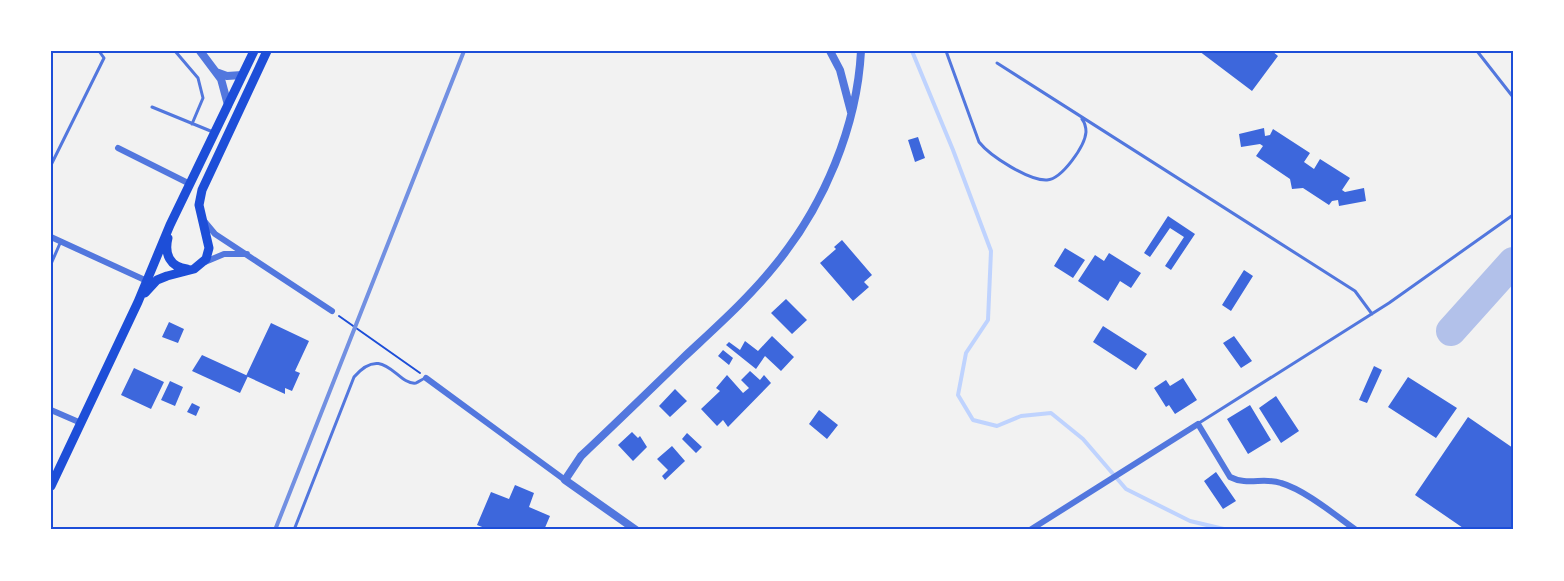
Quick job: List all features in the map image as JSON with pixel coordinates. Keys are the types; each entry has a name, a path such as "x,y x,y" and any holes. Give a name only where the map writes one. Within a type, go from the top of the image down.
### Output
{"main road":[{"path":"51,486 138,302 181,202 254,51"},
{"path":"138,302 157,280 198,266 206,259 209,248 199,205 202,190 267,51"},
{"path":"181,202 168,240 167,254 175,265 181,268 198,266"}],"street":[{"path":"200,51 221,80 228,105"},
{"path":"835,51 831,51 840,70 851,114"},
{"path":"565,480 581,456 747,298 777,263 801,229 836,161 858,84 861,51"},
{"path":"216,72 227,76 242,75"},
{"path":"118,148 190,184"},
{"path":"201,218 215,234 332,311"},
{"path":"51,237 147,280"},
{"path":"198,266 224,254 248,254"},
{"path":"426,378 636,530"},
{"path":"51,410 81,423"},
{"path":"1030,530 1142,457 1198,424 1230,477 1247,482 1271,481 1286,485 1319,503 1356,530"}],"lane":[{"path":"51,165 104,58 99,51"},
{"path":"175,51 198,78 203,99 192,124"},
{"path":"945,51 979,142 988,152 1029,177 1052,179 1064,171 1084,141 1085,125 1080,116"},
{"path":"1477,51 1513,97"},
{"path":"997,63 1356,291 1372,314"},
{"path":"152,107 214,133"},
{"path":"1198,424 1372,314 1513,214"},
{"path":"51,264 61,241"},
{"path":"294,530 354,377 362,368 376,364 389,366 409,382 417,383 426,378"}],"path":[{"path":"342,318 426,378"}],"building":[{"path":"1199,51 1272,51 1278,56 1252,91"},
{"path":"1264,128 1265,136 1270,135 1273,129 1310,153 1304,162 1314,169 1320,159 1350,178 1342,190 1345,192 1364,188 1366,201 1339,206 1338,200 1332,201 1329,205 1303,188 1292,189 1290,179 1256,156 1263,146 1260,144 1241,147 1239,134"},
{"path":"918,137 925,158 915,162 908,140"},
{"path":"1168,216 1195,234 1171,270 1165,266 1184,237 1170,228 1150,257 1144,253"},
{"path":"842,240 872,275 864,282 869,287 853,301 820,263 836,249 834,247"},
{"path":"1065,248 1085,260 1073,278 1054,266"},
{"path":"1109,253 1141,273 1131,288 1120,281 1108,301 1078,281 1095,255 1104,261"},
{"path":"1244,270 1253,276 1231,311 1222,305"},
{"path":"786,299 807,320 792,334 771,313"},
{"path":"169,322 184,329 178,343 162,337"},
{"path":"271,323 309,341 295,371 300,373 292,391 285,388 285,394 246,376"},
{"path":"1103,326 1147,354 1136,370 1093,342"},
{"path":"772,336 794,357 781,371 765,356 756,369 726,345 729,342 740,350 745,341 758,351"},
{"path":"1234,336 1252,361 1241,368 1223,343"},
{"path":"723,350 733,358 729,365 718,356"},
{"path":"202,355 248,376 240,393 192,371"},
{"path":"1374,366 1382,370 1367,403 1359,400"},
{"path":"134,368 164,382 151,409 121,395"},
{"path":"750,371 760,380 764,375 771,383 728,427 723,420 717,426 701,409 720,391 716,388 727,375 743,393 749,388 741,380"},
{"path":"1408,377 1457,408 1436,438 1388,407"},
{"path":"1183,378 1197,400 1175,414 1169,405 1166,407 1154,388 1166,380 1170,386"},
{"path":"170,381 183,387 175,406 161,400"},
{"path":"675,389 687,401 670,417 659,406"},
{"path":"1276,396 1299,431 1281,443 1259,408"},
{"path":"192,403 200,407 196,416 187,412"},
{"path":"1250,405 1271,440 1248,454 1227,419"},
{"path":"819,410 838,425 827,439 809,424"},
{"path":"1468,417 1513,448 1513,530 1466,530 1415,495"},
{"path":"632,432 638,438 640,436 647,447 633,461 618,445"},
{"path":"687,433 702,447 696,453 682,439"},
{"path":"672,446 685,461 665,480 662,476 668,470 657,459"},
{"path":"1216,472 1236,501 1223,509 1204,481"},
{"path":"515,485 534,493 529,507 550,516 544,530 490,530 477,525 491,492 509,499"}],"waterway":[{"path":"912,51 991,251 988,320 966,353 958,395 973,420 997,426 1021,416 1051,413 1083,439 1126,489 1190,521 1228,530"}],"taxiway":[{"path":"1451,331 1513,262"}],"railway":[{"path":"275,530 464,51"}]}
